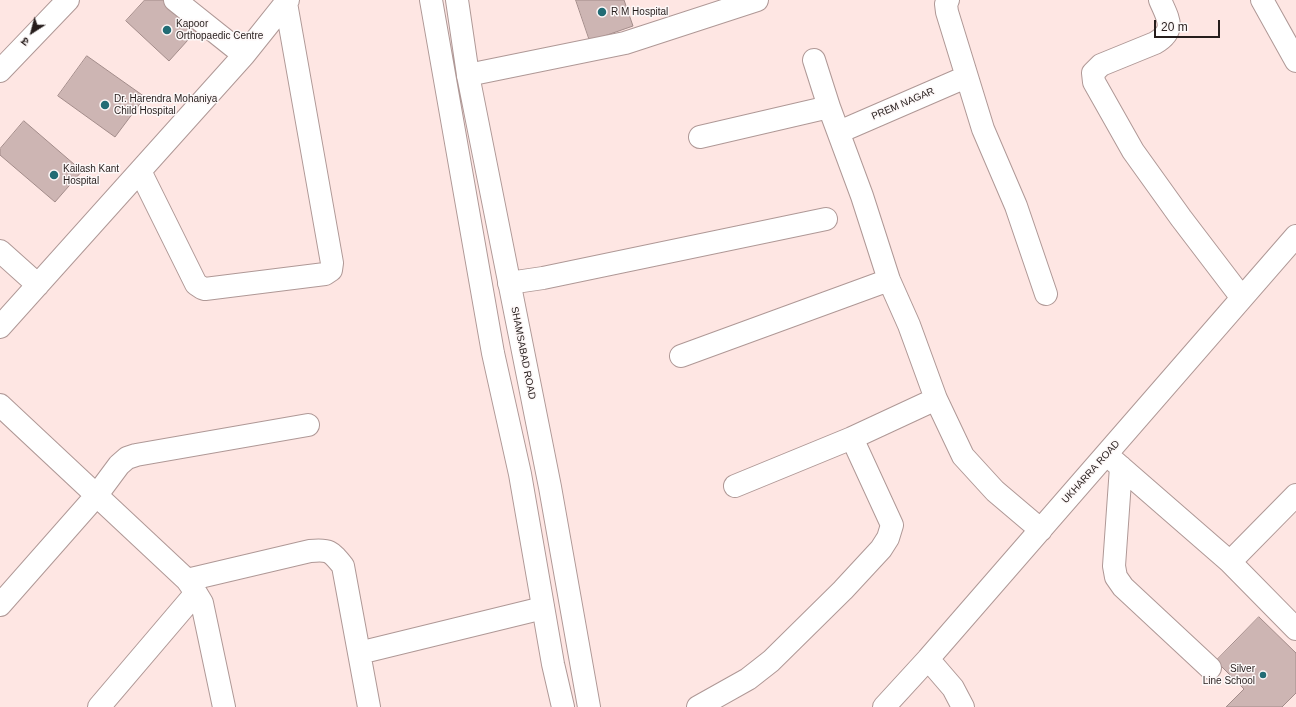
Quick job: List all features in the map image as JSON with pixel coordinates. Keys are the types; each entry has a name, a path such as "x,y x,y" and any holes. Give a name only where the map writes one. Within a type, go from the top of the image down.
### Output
{"street":[{"path":"0,71 68,0"},
{"path":"175,0 244,55"},
{"path":"431,0 493,353 520,474 553,664 563,707"},
{"name":"SHAMSABAD ROAD","path":"457,0 468,75 550,487 589,707"},
{"path":"468,75 625,43 758,0"},
{"path":"948,0 946,4 947,12 982,129 1016,206 1046,294"},
{"path":"1160,0 1169,24 1168,31 1165,35 1155,43 1101,65 1092,73 1094,82 1133,151 1181,218 1242,298"},
{"path":"1262,0 1296,61"},
{"path":"0,327 244,55 287,1"},
{"path":"140,171 196,284 202,288 206,289 325,274 331,270 332,263 287,1"},
{"path":"814,60 829,107 862,196 889,280 909,325 936,398 963,456 995,491 1041,530"},
{"name":"PREM NAGAR","path":"839,132 966,76"},
{"path":"700,137 829,107"},
{"path":"509,283 551,276 826,219"},
{"name":"UKHARRA ROAD","path":"884,707 1041,530 1114,461 1242,298 1296,236"},
{"path":"0,251 38,285"},
{"path":"680,356 889,280"},
{"path":"735,486 852,438 936,398"},
{"path":"0,405 191,587 202,603 224,707"},
{"path":"0,605 96,496 127,458 136,455 308,425"},
{"path":"698,707 748,679 771,661 848,584 881,549 888,538 892,525 852,438"},
{"path":"1114,461 1230,562 1296,629"},
{"path":"1114,461 1114,566 1116,577 1122,587 1135,600 1210,668"},
{"path":"1230,562 1296,495"},
{"path":"99,707 191,587 310,551 324,550 334,555 343,566 369,707"},
{"path":"359,653 543,608"},
{"path":"928,659 953,688 963,707"}],"building":[{"path":"145,0 164,0 197,30 169,61 126,21"},
{"path":"576,0 624,0 633,26 590,41"},
{"path":"87,56 145,97 115,137 58,96"},
{"path":"24,121 82,171 55,202 0,155 0,149"},
{"name":"Silver Line School","path":"1259,617 1296,653 1296,693 1282,707 1226,707 1244,689 1216,661"}],"place":[{"name":"R M Hospital","path":"602,12"},
{"name":"Kapoor Orthopaedic Centre","path":"167,30"},
{"name":"Dr. Harendra Mohaniya Child Hospital","path":"105,105"},
{"name":"Kailash Kant Hospital","path":"54,175"},
{"name":"Silver Line School","path":"1263,675"}]}
